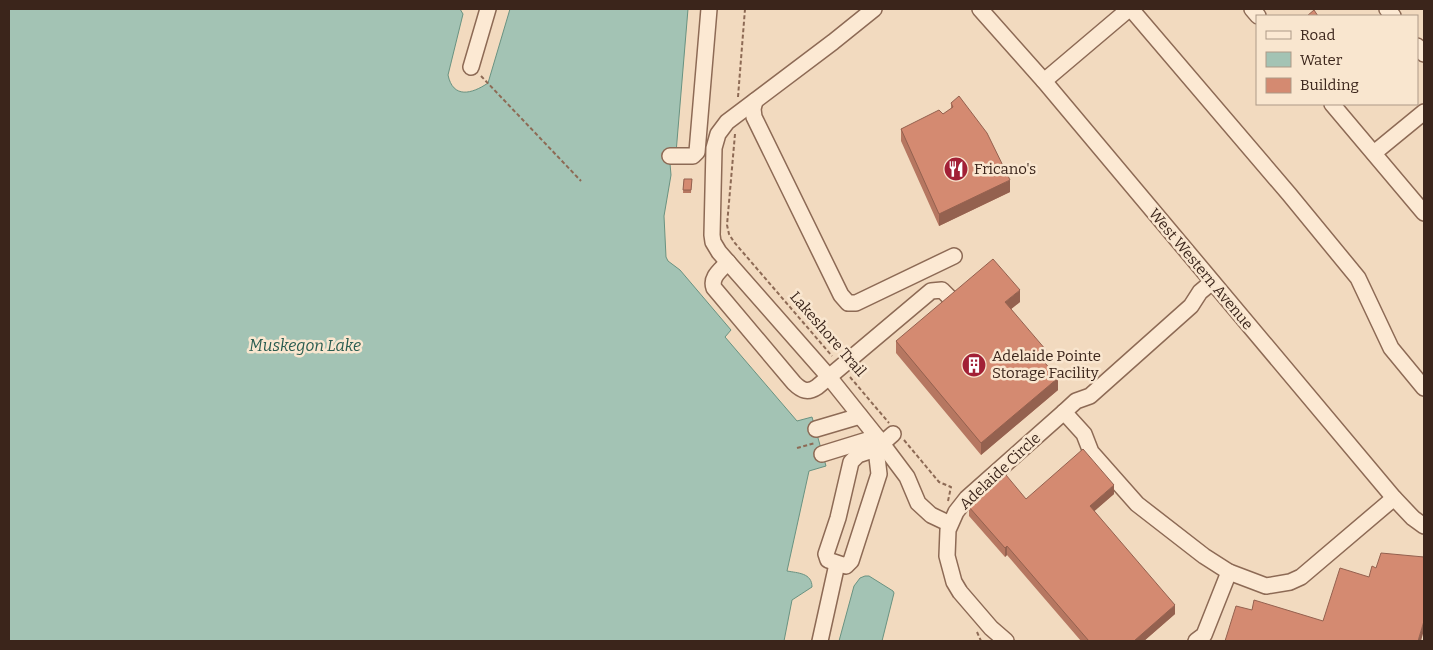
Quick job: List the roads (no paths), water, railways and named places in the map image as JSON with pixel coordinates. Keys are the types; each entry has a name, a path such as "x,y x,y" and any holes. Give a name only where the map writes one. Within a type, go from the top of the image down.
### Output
{"street":[{"path":"471,66 488,9"},
{"path":"670,156 694,156 697,152 709,9"},
{"path":"874,9 736,114 721,129 714,148 712,235 715,247 829,377 860,416 887,438 918,502 927,512 946,523"},
{"name":"West Western Avenue","path":"980,9 1044,81 1394,498 1413,518 1424,526"},
{"path":"1044,81 1130,9 1282,186 1358,278 1391,348 1424,388"},
{"path":"755,101 754,117 841,295 848,303 856,303 954,256"},
{"path":"1333,105 1424,213"},
{"path":"1374,154 1424,112"},
{"path":"728,262 713,278 714,288 801,389 811,390 829,377 920,298 934,289 944,291 955,303"},
{"name":"Adelaide Circle","path":"1006,641 994,635 954,582 948,564 946,523 966,498 1076,401 1090,396 1184,313 1193,304 1200,292 1212,282"},
{"path":"897,318 908,331"},
{"path":"1064,412 1084,434 1092,452 1137,504 1204,556 1229,572 1266,586 1296,580 1394,498"},
{"path":"860,416 819,442 887,438"},
{"path":"887,438 879,474 851,561 846,566 837,564 828,560 826,554 838,518 849,467 858,455 887,438"},
{"path":"820,641 837,564"},
{"path":"1196,641 1204,635 1229,572"}],"water":[{"name":"Muskegon Lake","path":"9,9 460,9 463,14 448,75 450,83 454,88 459,91 470,92 488,83 510,9 688,9 676,153 669,152 671,175 664,216 666,257 668,261 680,270 731,330 725,337 797,421 812,417 826,466 809,471 787,571 807,576 812,587 792,600 784,641 9,641"},
{"path":"869,576 894,593 882,641 839,641 854,586 860,578"}],"place":[{"name":"Fricano's","path":"956,169"},
{"name":"Adelaide Pointe Storage Facility","path":"974,365"}]}
